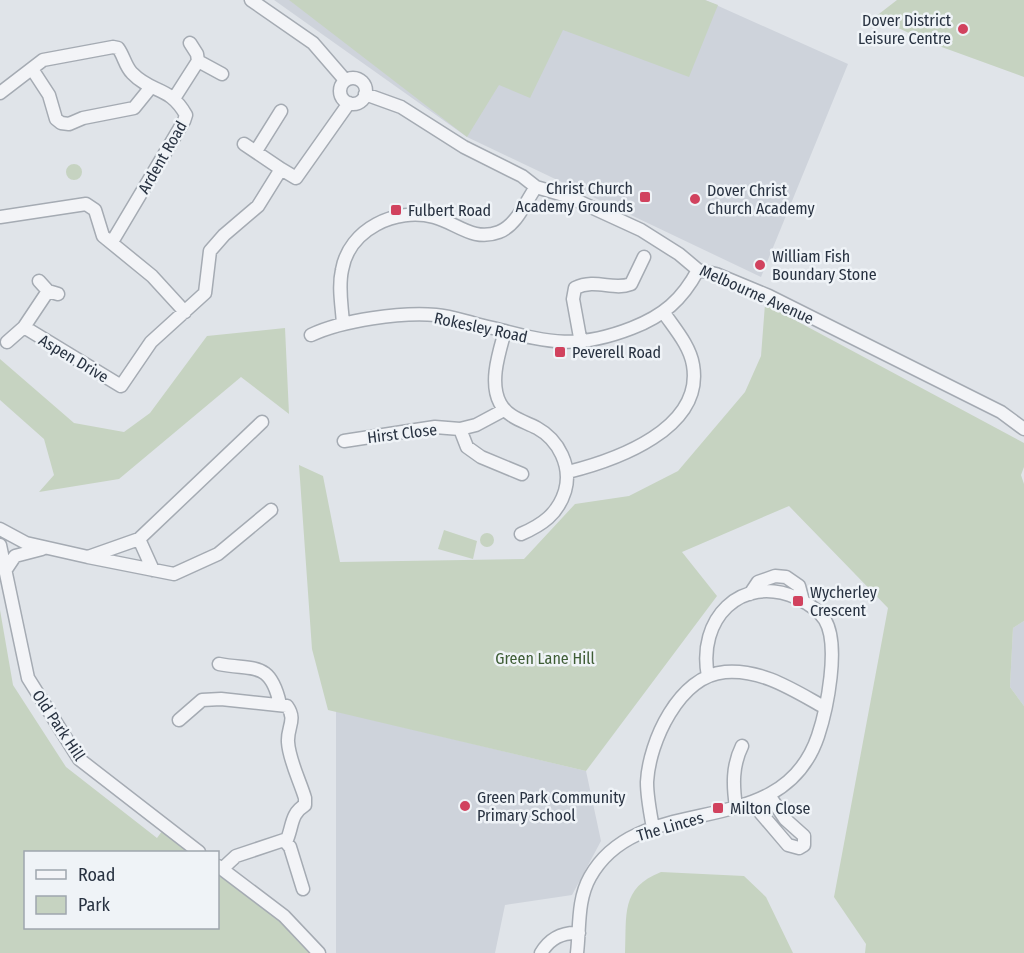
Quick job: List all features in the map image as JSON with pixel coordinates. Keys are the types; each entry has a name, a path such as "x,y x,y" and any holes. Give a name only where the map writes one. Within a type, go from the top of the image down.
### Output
{"street":[{"name":"Melbourne Avenue","path":"251,0 313,43 345,80 353,78 362,81 365,94 401,107 464,147 522,176 536,187 567,196 641,230 680,254 698,270 717,274 769,296 1001,412 1024,429"},
{"path":"175,97 198,61 197,54 190,44"},
{"name":"Ardent Road","path":"0,93 43,60 113,47 118,48 132,74 151,87 175,97 186,115 184,121 112,242"},
{"path":"198,61 222,74"},
{"path":"32,69 49,95 56,119 61,123 69,124 83,118 134,108 151,87"},
{"path":"345,80 340,91 342,98 349,103"},
{"path":"244,144 296,177 349,103 361,101 365,94"},
{"path":"256,151 281,111"},
{"name":"Aspen Drive","path":"7,342 24,327 121,386 152,342 206,293 210,251 216,242 258,206 281,169"},
{"path":"343,324 340,283 342,267 352,245 362,232 384,220 411,214 435,217 465,232 489,234 510,225 536,187"},
{"path":"0,217 86,204 95,210 103,236 152,276 165,297 185,312"},
{"path":"581,343 573,299 575,288 584,283 600,282 624,286 631,284 644,257"},
{"name":"Rokesley Road","path":"311,335 333,325 437,315 543,340 581,343 610,336 664,313 688,289 698,270"},
{"path":"24,327 53,293 39,281"},
{"path":"568,472 614,458 663,431 690,399 693,364 683,341 664,313"},
{"path":"505,331 495,373 498,401 504,410 515,418 548,436 558,450 568,472 567,482 558,506 536,528 520,534"},
{"name":"Hirst Close","path":"344,441 435,427 460,429 476,425 504,410"},
{"path":"88,557 139,538 262,422"},
{"name":"Hirst Close","path":"460,429 467,447 482,457 522,474"},
{"path":"0,529 26,543 49,549 174,574 218,554 271,510"},
{"path":"139,538 153,570"},
{"name":"Old Park Hill","path":"0,545 28,678 79,759 198,851"},
{"path":"5,572 15,556 32,550 49,549"},
{"name":"The Linces","path":"577,953 584,893 589,878 604,856 635,834 753,804 790,780 807,761 819,735 832,668 830,634 825,619 804,601 799,586 791,579 780,576 763,579 750,594 740,597 721,612 713,625 706,650 708,676"},
{"path":"219,664 257,668 266,672 276,688 280,704"},
{"path":"653,828 647,781 654,748 674,707 687,691 708,676 726,672 763,676 824,707"},
{"path":"179,720 202,700 287,706 292,713 293,722 288,742 305,798 305,805 296,811 292,818 291,832 286,842 303,889"},
{"path":"736,807 733,784 736,758 742,746"},
{"path":"753,804 788,846 799,848 804,845 804,837 785,819 769,795"},
{"path":"286,842 284,840 269,843 236,856 220,868 284,916 319,953"},
{"path":"541,953 552,939 568,933 579,933"}],"shaded area":[{"name":"Dover Christ Church Academy","path":"274,0 705,0 848,64 761,277 467,137"},
{"path":"1024,621 1024,706 1010,687 1013,628"},
{"name":"Green Park Community Primary School","path":"336,711 586,771 601,841 572,895 505,905 495,953 336,953"}],"green space":[{"path":"289,0 705,0 718,5 689,77 563,30 530,98 499,85 467,137"},
{"name":"Dover District Leisure Centre","path":"897,0 1024,0 1024,77 928,42 875,17"},
{"path":"74,164 80,166 82,172 80,178 74,180 68,178 66,172 68,166"},
{"name":"Green Lane Hill","path":"765,304 1024,443 1024,467 1021,475 1024,484 1024,621 1013,628 1010,687 1024,706 1024,953 865,953 866,944 834,897 888,608 789,506 682,552 717,596 586,771 328,710 312,649 299,465 323,476 340,562 524,559 575,504 629,496 678,471 745,392 761,356"},
{"path":"285,328 289,414 241,377 119,479 39,492 54,475 44,439 0,400 0,359 74,423 124,432 150,413 207,336"},
{"path":"444,530 477,541 473,559 438,549"},
{"path":"487,533 492,535 494,540 492,545 487,547 482,545 480,540 482,535"},
{"path":"0,610 13,685 66,767 157,838 165,827 198,851 24,851 24,929 219,929 219,867 319,953 0,953"},
{"path":"661,872 744,876 766,897 793,953 625,953 626,915 632,895 638,886"}],"place":[{"name":"Dover District Leisure Centre","path":"963,29"},
{"name":"Christ Church Academy Grounds","path":"645,197"},
{"name":"Dover Christ Church Academy","path":"695,199"},
{"name":"Fulbert Road","path":"396,210"},
{"name":"William Fish Boundary Stone","path":"760,265"},
{"name":"Peverell Road","path":"560,352"},
{"name":"Wycherley Crescent","path":"798,601"},
{"name":"Green Park Community Primary School","path":"465,806"},
{"name":"Milton Close","path":"718,808"}]}
